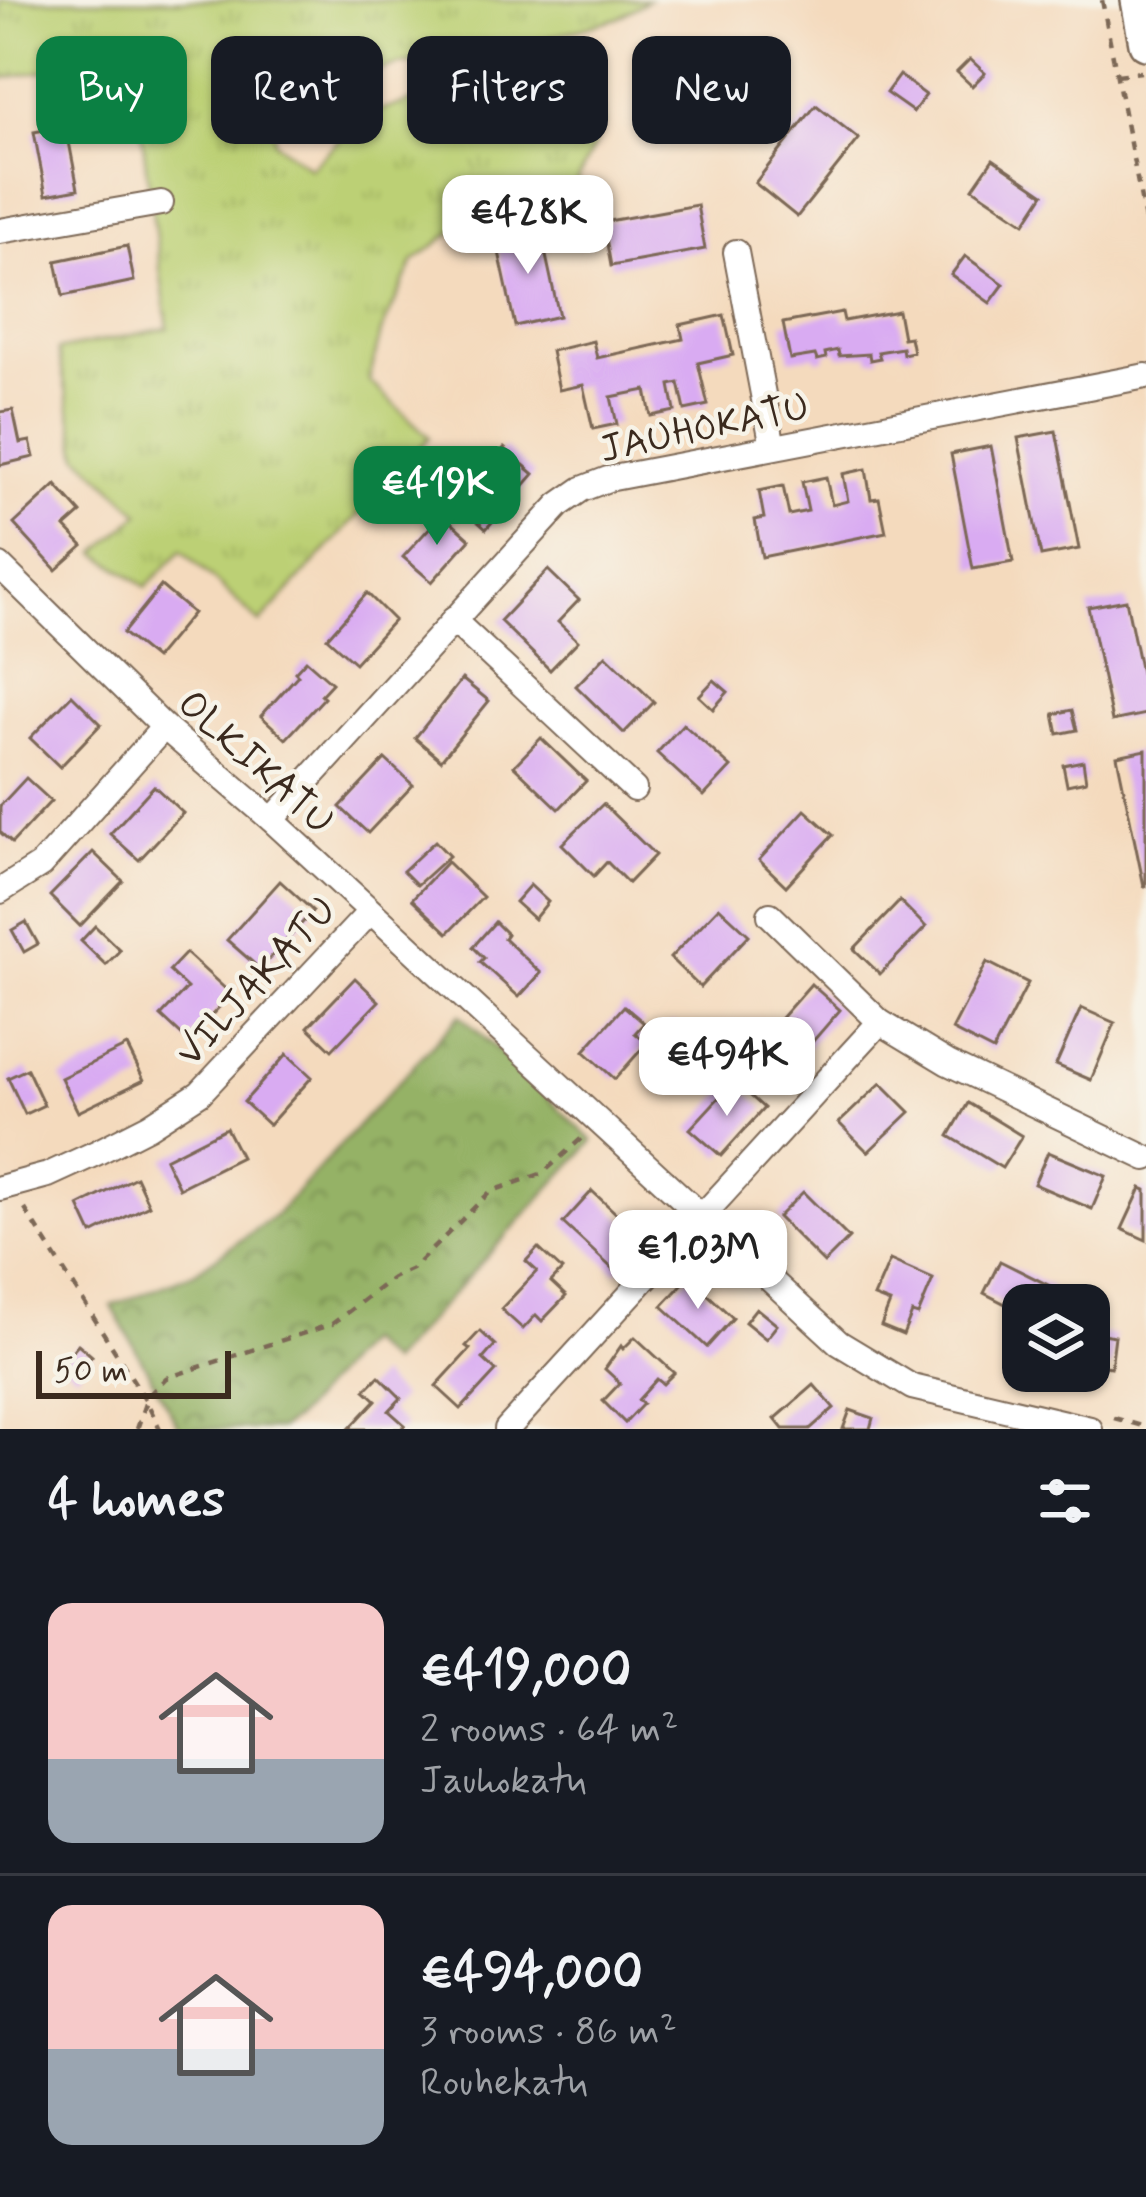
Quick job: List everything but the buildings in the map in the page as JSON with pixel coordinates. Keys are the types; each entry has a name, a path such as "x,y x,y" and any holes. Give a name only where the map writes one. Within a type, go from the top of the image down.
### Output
{"street":[{"path":"1138,0 1146,43"},
{"path":"0,231 161,203"},
{"path":"736,252 773,447"},
{"name":"JAUHOKATU","path":"272,820 559,505 582,489 608,479 1146,376"},
{"name":"OLKIKATU","path":"0,566 164,728 272,820 808,1318 870,1365 912,1387 1090,1429"},
{"path":"453,620 634,789"},
{"path":"0,891 41,866 164,728"},
{"name":"VILJAKATU","path":"5,1187 96,1153 200,1094 369,913"},
{"path":"770,915 880,1022 948,1063 1146,1158"},
{"path":"507,1429 880,1022"}],"path":[{"path":"1102,0 1146,225"},
{"path":"1117,76 1146,71"},
{"path":"137,1429 147,1402 166,1378 332,1324 392,1278 412,1269 490,1192 543,1173 598,1123"},
{"path":"5,1187 147,1402 160,1429"}],"green space":[{"path":"0,0 648,0 618,18 553,36 407,36 407,64 383,69 383,36 211,36 211,144 278,144 310,168 335,144 383,144 383,110 407,103 407,144 595,144 568,200 471,218 414,261 381,332 369,381 429,437 260,623 182,550 146,587 97,553 140,513 79,455 58,350 168,328 143,144 187,144 187,36 36,36 36,72 0,79"},
{"path":"460,1015 593,1141 389,1363 364,1341 295,1419 279,1429 180,1429 112,1306 194,1273 276,1215"}]}
